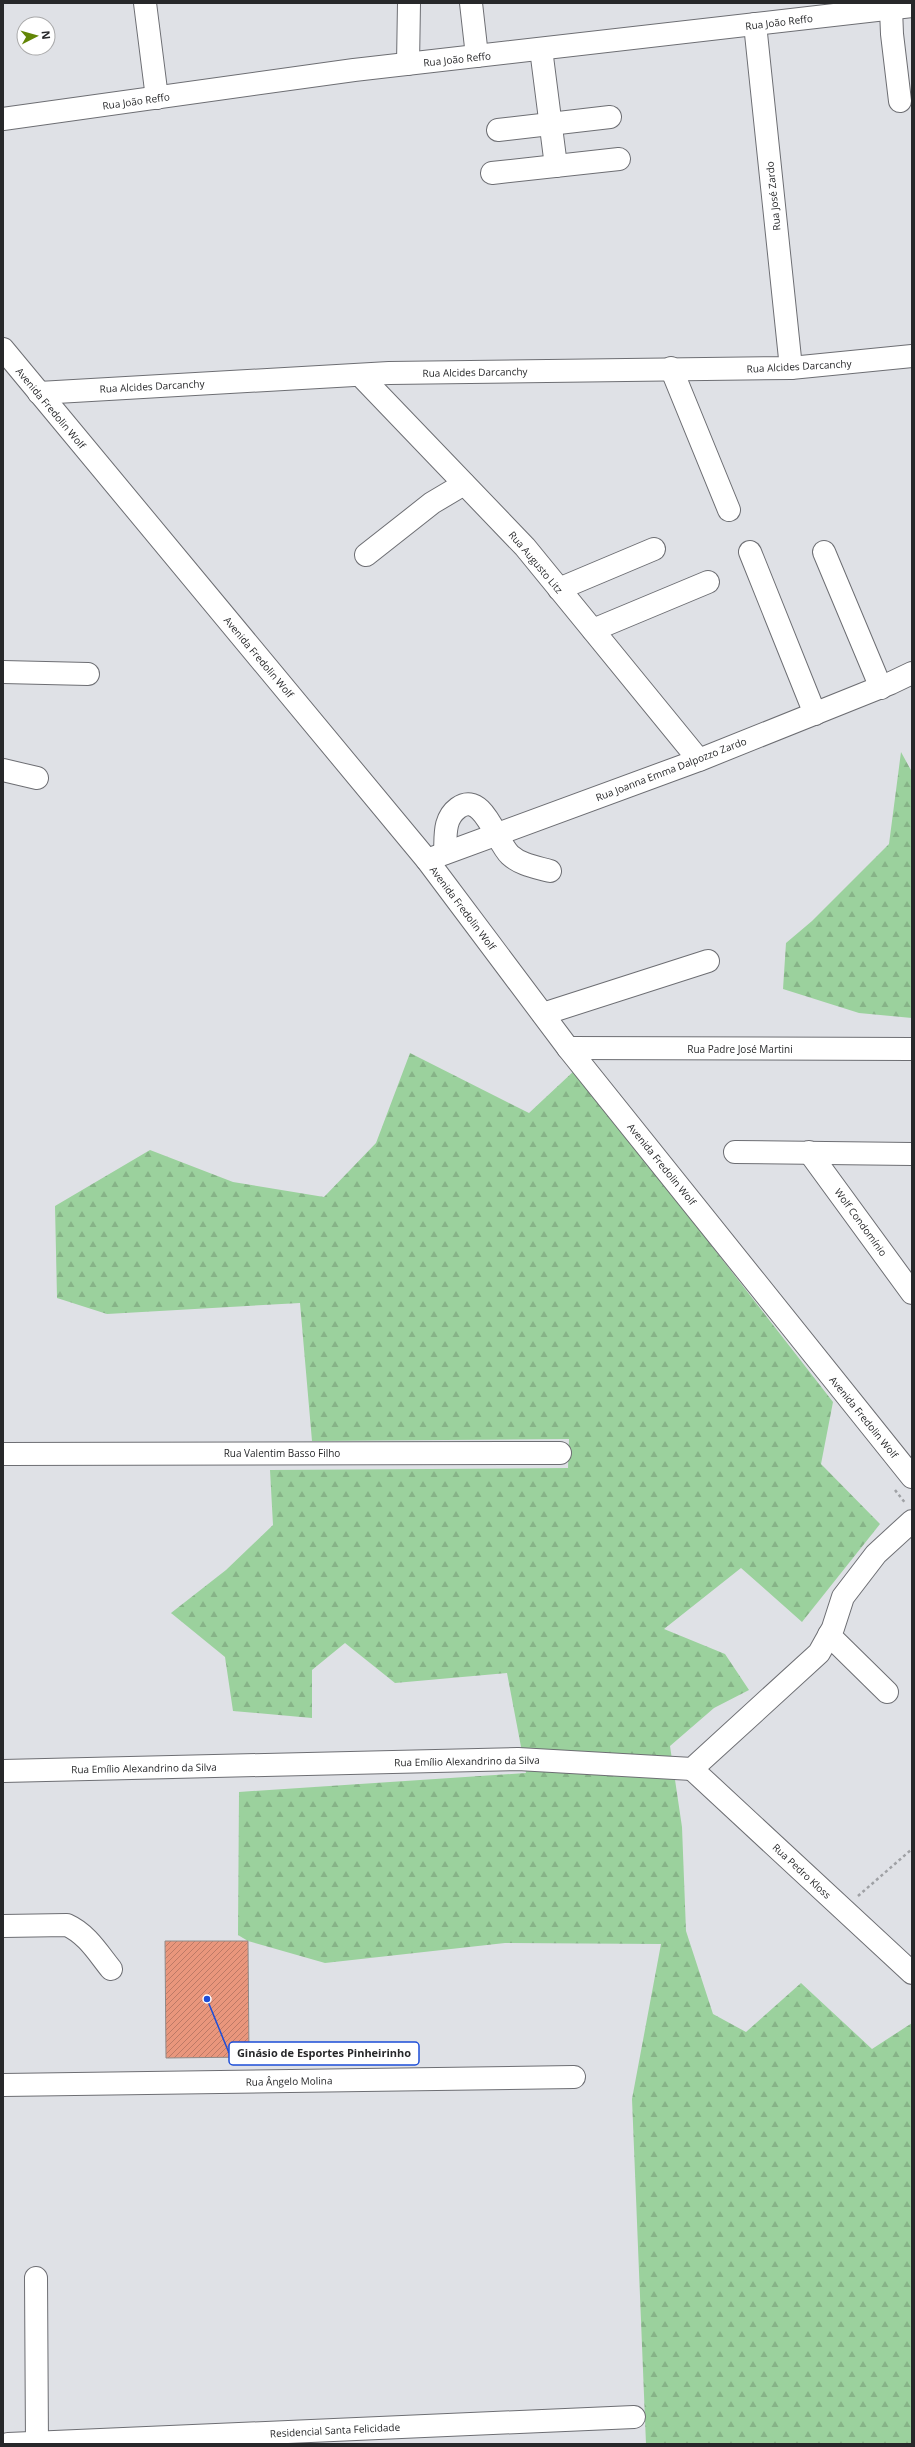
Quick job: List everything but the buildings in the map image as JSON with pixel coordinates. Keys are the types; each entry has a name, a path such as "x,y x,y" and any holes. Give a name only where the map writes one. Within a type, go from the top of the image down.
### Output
{"street":[{"path":"145,3 157,98"},
{"path":"408,64 409,3"},
{"path":"471,3 477,56"},
{"path":"900,101 892,34 902,8"},
{"name":"Rua João Reffo","path":"3,119 408,64 902,8"},
{"name":"Rua José Zardo","path":"755,24 791,368"},
{"path":"542,49 556,166"},
{"path":"498,130 610,117"},
{"path":"492,173 619,159"},
{"name":"Avenida Fredolin Wolf","path":"3,349 436,856 543,1014 568,1048 912,1477"},
{"name":"Rua Alcides Darcanchy","path":"39,393 360,375 671,368 791,368 912,356"},
{"path":"671,368 728,510"},
{"name":"Rua Augusto Litz","path":"360,375 524,546 699,760"},
{"path":"366,555 432,503 464,484"},
{"path":"559,588 654,549"},
{"path":"750,552 815,714"},
{"path":"824,552 881,688"},
{"path":"593,630 708,582"},
{"path":"3,672 88,674"},
{"name":"Rua Joanna Emma Dalpozzo Zardo","path":"436,856 699,760 881,688 912,673"},
{"path":"3,770 38,778"},
{"path":"436,856 451,813 462,805 474,805 484,812 495,835 510,854 521,862 550,871"},
{"path":"543,1014 708,961"},
{"name":"Rua Padre José Martini","path":"568,1048 912,1049"},
{"path":"735,1152 912,1154"},
{"name":"Wolf Condomínio","path":"809,1152 912,1293"},
{"name":"Rua Valentim Basso Filho","path":"3,1454 560,1453"},
{"path":"692,1769 819,1653 829,1635 843,1597 876,1554 912,1521"},
{"path":"829,1635 887,1692"},
{"name":"Rua Emílio Alexandrino da Silva","path":"3,1771 518,1759 692,1769"},
{"name":"Rua Pedro Kloss","path":"692,1769 912,1973"},
{"path":"3,1926 67,1925 76,1929 87,1939 111,1969"},
{"name":"Rua Ângelo Molina","path":"3,2085 574,2077"},
{"path":"36,2278 36,2443"},
{"name":"Residencial Santa Felicidade","path":"8,2444 634,2417"}],"path":[{"path":"843,1909 912,1849"}],"green space":[{"path":"901,752 912,772 912,1018 859,1013 783,989 786,943 812,921 889,844"},
{"path":"410,1053 529,1113 575,1070 833,1402 821,1464 880,1524 802,1622 741,1568 664,1629 725,1654 749,1690 714,1708 670,1746 682,1827 686,1931 713,2014 746,2032 801,1983 872,2049 912,2023 912,2444 646,2444 632,2099 661,1944 505,1943 325,1963 248,1941 238,1935 239,1792 526,1773 507,1673 395,1683 345,1643 312,1670 312,1718 233,1711 225,1657 171,1613 226,1570 273,1525 270,1470 568,1468 569,1439 312,1441 300,1303 107,1314 57,1298 55,1206 150,1150 233,1182 324,1197 376,1143"}],"place":[{"name":"Ginásio de Esportes Pinheirinho","path":"207,1999"}]}
